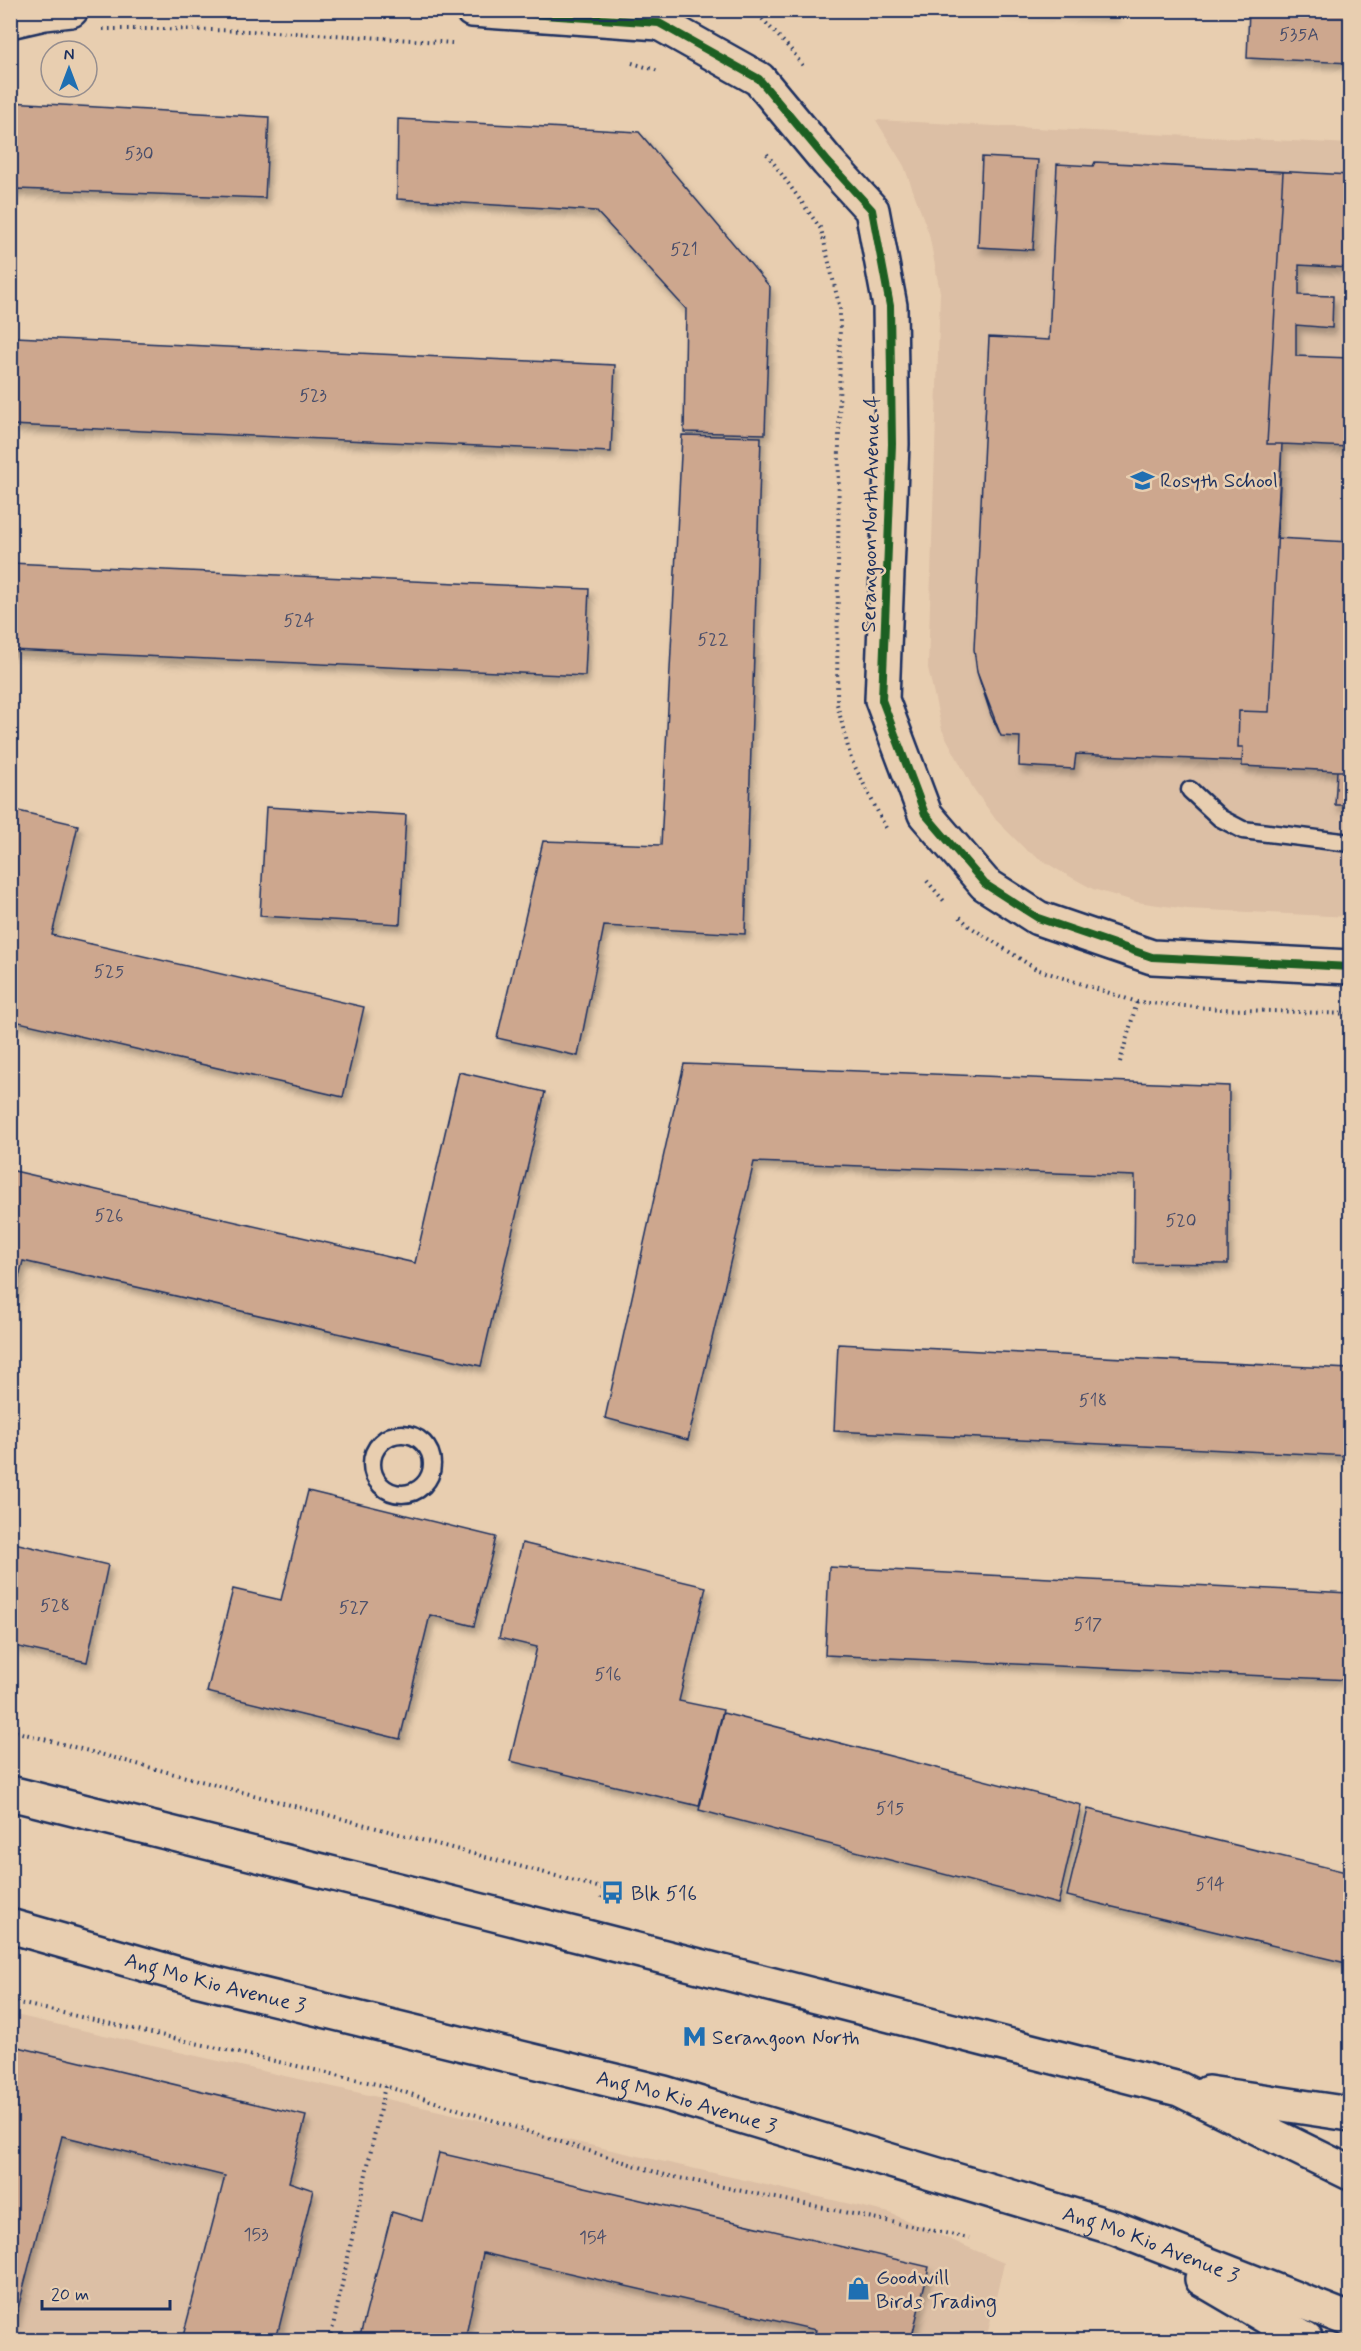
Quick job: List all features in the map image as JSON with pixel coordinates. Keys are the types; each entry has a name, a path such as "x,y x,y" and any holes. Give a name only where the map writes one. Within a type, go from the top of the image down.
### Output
{"main road":[{"path":"10,21 71,10"},
{"name":"Serangoon North Avenue 4","path":"472,10 659,23 759,79 828,162 872,210 890,306 892,444 882,700 925,814 985,884 1038,918 1152,957 1350,967"},
{"name":"Serangoon North Avenue 4","path":"828,162 854,213 875,306 864,701 906,814 942,860 976,897 1041,942 1150,977 1350,984"},
{"path":"10,1793 567,1932 1179,2089 1350,2114"},
{"name":"Ang Mo Kio Avenue 3","path":"10,1926 196,1979 664,2092 1115,2228 1350,2320"},
{"path":"1179,2089 1350,2173"},
{"path":"1115,2228 1306,2340"}],"lane":[{"path":"1190,790 1220,818 1243,830 1350,843"}],"path":[{"path":"754,10 793,52 806,71"},
{"path":"101,30 167,29 322,34 460,44"},
{"path":"1120,1062 1137,1002"},
{"path":"10,1730 605,1889"},
{"path":"10,2001 385,2086 665,2175 969,2238"},
{"path":"330,2340 385,2086"}],"shaded area":[{"name":"Rosyth School","path":"876,120 1350,144 1350,917 1187,909 1137,902 1093,889 1026,850 996,820 973,788 942,730 928,668 940,292 929,234 904,166"},
{"path":"11,2014 890,2213 1004,2263 986,2340 11,2340"}],"building":[{"path":"1003,10 1116,10 1116,14"},
{"path":"1249,10 1350,10 1350,63 1247,58"},
{"path":"10,102 269,117 265,198 17,189 10,194"},
{"path":"398,119 639,132 770,287 765,434 684,432 686,309 596,211 397,199"},
{"path":"982,157 1038,160 1033,250 978,247"},
{"name":"Rosyth School","path":"1095,162 1350,175 1350,268 1299,265 1299,295 1333,296 1332,328 1296,325 1296,356 1350,358 1350,447 1282,444 1276,538 1350,542 1350,805 1335,805 1337,771 1242,766 1242,761 1076,754 1074,769 1019,766 1020,737 1001,736 991,715 977,672 974,649 989,337 1049,340 1057,164 1093,166"},
{"name":"Rosyth School","path":"1095,162 1283,172 1267,444 1282,444 1269,712 1239,711 1238,747 1243,747 1242,761 1076,754 1074,769 1019,766 1020,737 1001,736 977,672 974,649 989,337 1049,340 1057,164 1093,166"},
{"path":"15,337 615,365 611,452 11,425"},
{"path":"682,435 761,437 745,934 604,926 578,1056 497,1038 543,841 661,845"},
{"path":"10,563 589,589 585,676 10,650"},
{"path":"1337,771 1350,771 1350,805 1335,805"},
{"path":"266,807 406,815 400,924 260,916"},
{"path":"14,810 78,825 52,935 364,1007 343,1097 10,1020 10,826"},
{"path":"684,1064 1229,1086 1228,1264 1134,1263 1135,1176 754,1162 688,1440 605,1418"},
{"path":"459,1072 545,1092 481,1366 23,1261 10,1313 10,1170 415,1263"},
{"path":"838,1344 1350,1369 1350,1456 834,1431"},
{"path":"308,1491 496,1537 474,1626 430,1615 400,1739 207,1692 233,1589 281,1600"},
{"path":"10,1542 108,1565 87,1662 10,1645"},
{"path":"522,1543 706,1587 679,1701 723,1710 699,1806 510,1761 537,1647 499,1638"},
{"path":"829,1567 1350,1593 1350,1680 825,1655"},
{"path":"723,1713 1081,1805 1058,1904 699,1810"},
{"path":"1088,1809 1350,1873 1350,1964 1067,1896"},
{"path":"10,2045 306,2116 289,2182 313,2190 276,2340 182,2340 225,2176 62,2136 10,2340"},
{"path":"439,2153 929,2267 911,2340 813,2340 816,2330 483,2253 465,2340 359,2340 392,2212 422,2221"}],"cycle path":[{"path":"472,10 659,23 759,79 828,162 872,210 890,306 892,444 882,700 925,814 985,884 1038,918 1152,957 1350,967"}],"place":[{"name":"Rosyth School","path":"1142,480"},
{"name":"Blk 516","path":"613,1893"},
{"name":"Serangoon North","path":"694,2037"},
{"name":"Goodwill Birds Trading","path":"858,2289"}]}
